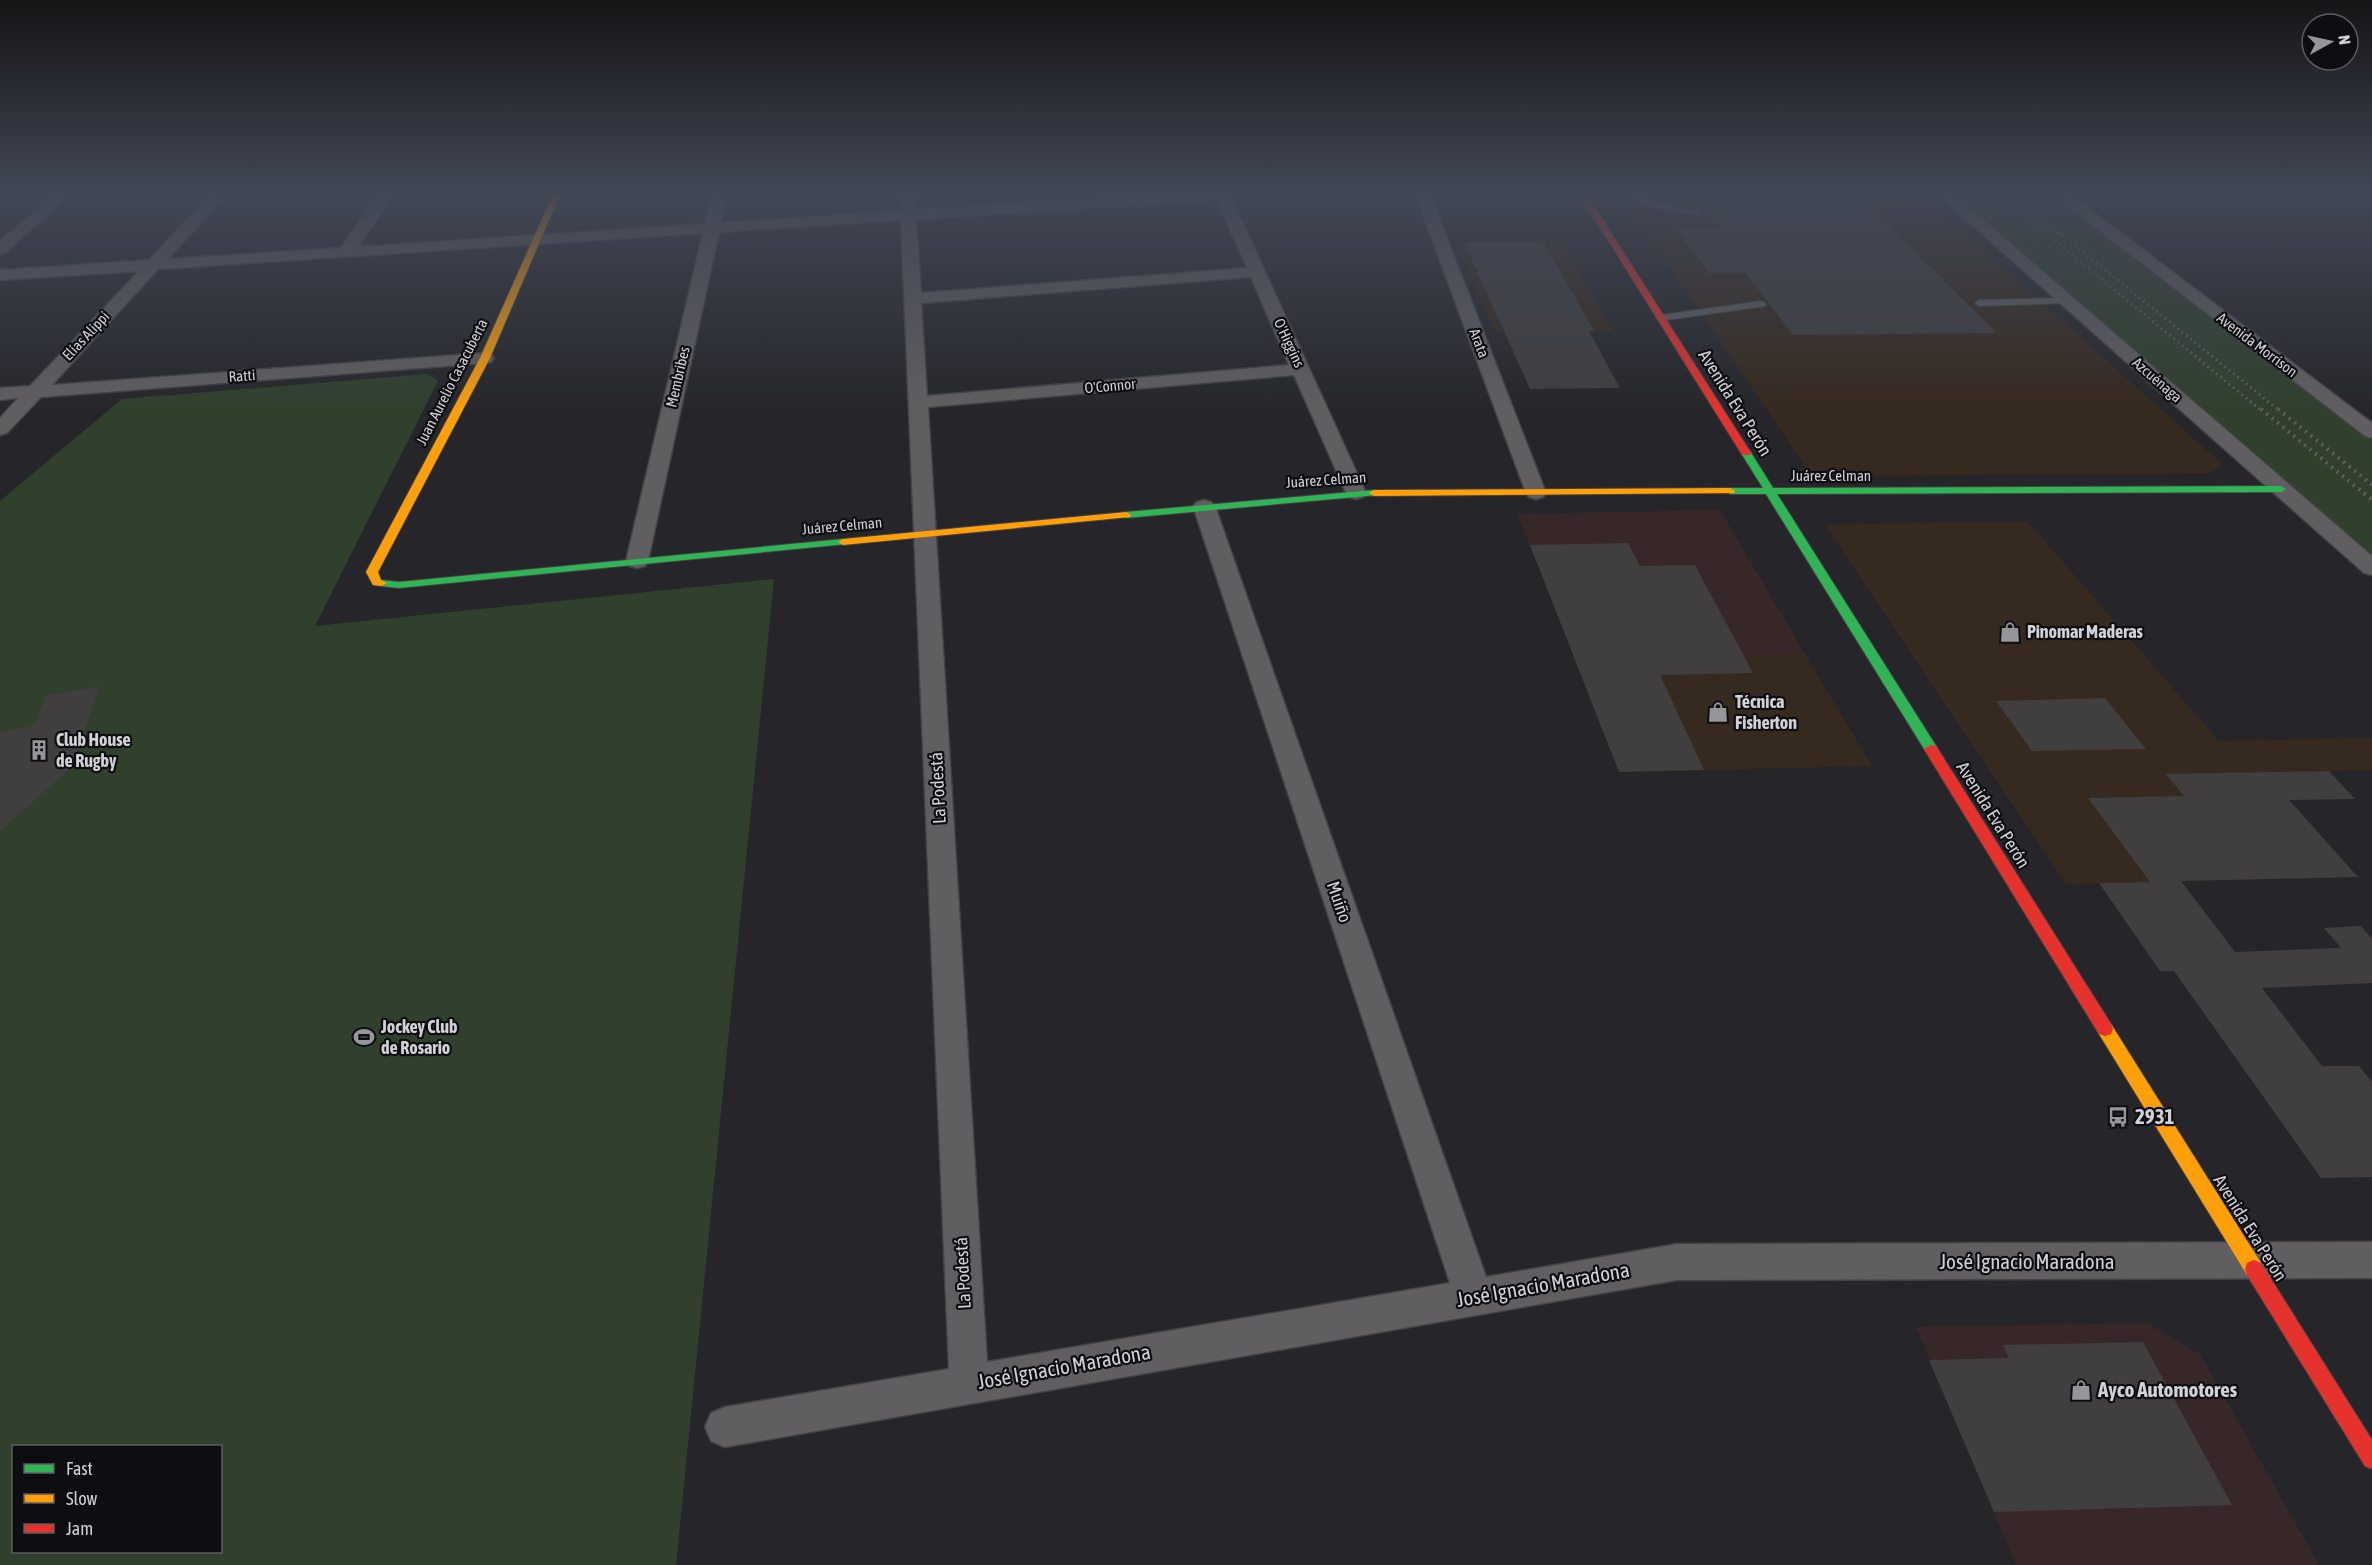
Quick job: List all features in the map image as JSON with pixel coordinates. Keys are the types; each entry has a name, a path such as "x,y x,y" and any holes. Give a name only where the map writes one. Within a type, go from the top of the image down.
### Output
{"street":[{"path":"0,275 152,265"},
{"name":"Elías Alippi","path":"0,429 153,265"},
{"name":"Juan Aurelio Casacuberta","path":"377,583 372,572 484,358 525,265"},
{"name":"Membribes","path":"637,561 703,265"},
{"name":"La Podestá","path":"911,265 969,1384"},
{"name":"O'Higgins","path":"1253,265 1302,369 1356,493"},
{"name":"Arata","path":"1450,265 1536,493"},
{"name":"Avenida Eva Perón","path":"1627,265 1771,492 2372,1459"},
{"name":"Azcuénaga","path":"2025,265 2372,568"},
{"name":"Avenida Morrison","path":"2152,265 2372,432"},
{"path":"912,299 1256,272"},
{"name":"Ratti","path":"0,394 484,358"},
{"name":"O'Connor","path":"918,402 1302,369"},
{"name":"Juárez Celman","path":"377,583 399,585 1356,493 2281,489"},
{"name":"Muiño","path":"1204,506 1474,1297"},
{"name":"José Ignacio Maradona","path":"724,1427 1677,1262 2372,1260"}],"lane":[{"path":"1979,303 2066,301"},
{"path":"1660,318 1762,304"}],"shaded area":[{"path":"1466,265 1575,265 1613,331 1495,332"},
{"path":"1669,265 2001,265 2222,464 2211,473 1821,476 1807,469"},
{"path":"1720,510 1805,654 1575,659 1517,514"},
{"name":"Pinomar Maderas","path":"2028,522 2219,741 2372,738 2372,770 2265,773 2358,877 2066,884 1825,525"},
{"name":"Técnica Fisherton","path":"1805,654 1872,766 1619,772 1575,659"},
{"name":"Ayco Automotores","path":"2147,1323 2200,1354 2319,1565 2016,1565 1916,1327"}],"green space":[{"path":"2025,265 2153,265 2372,432 2372,568"},
{"name":"Jockey Club de Rosario","path":"427,374 438,381 315,626 774,579 676,1565 0,1565 0,501 122,399"}],"building":[{"path":"1474,265 1557,265 1594,331 1589,331 1620,388 1530,389"},
{"path":"1703,265 1928,265 1997,333 1793,335 1746,273 1709,273"},
{"path":"1628,543 1640,566 1695,565 1753,673 1660,675 1704,770 1619,772 1530,545"},
{"name":"Club House de Rugby","path":"100,686 72,767 0,831 0,732 34,726 45,696"},
{"path":"2105,698 2146,749 2032,751 1996,701"},
{"path":"2329,771 2355,799 2289,800 2358,877 2181,881 2235,952 2341,948 2324,928 2361,926 2372,939 2372,983 2262,988 2322,1066 2359,1066 2372,1082 2372,1177 2321,1178 2174,971 2160,971 2099,883 2150,882 2088,798 2184,796 2166,774"},
{"name":"Ayco Automotores","path":"2143,1342 2232,1505 1994,1512 1929,1360 2009,1358 2003,1345"}],"railway":[{"path":"2084,265 2262,411"},
{"path":"2099,265 2280,411"},
{"path":"2261,409 2372,500"},
{"path":"2278,409 2372,485"}],"traffic: fast":[{"path":"1746,453 1931,749"},
{"path":"1730,491 2281,489"},
{"path":"1126,515 1374,493"},
{"path":"381,583 399,585 843,542"}],"traffic: slow":[{"path":"381,583 377,583 372,572 485,358 526,265"},
{"path":"1374,493 1730,491"},
{"path":"843,542 1126,515"},
{"path":"2105,1029 2254,1269"}],"traffic: jam":[{"path":"1627,265 1746,453"},
{"path":"1931,749 2105,1029"},
{"path":"2254,1269 2372,1459"}],"place":[{"name":"Pinomar Maderas","path":"2010,632"},
{"name":"Técnica Fisherton","path":"1718,712"},
{"name":"Club House de Rugby","path":"39,750"},
{"name":"Jockey Club de Rosario","path":"364,1037"},
{"name":"2931","path":"2118,1117"},
{"name":"Ayco Automotores","path":"2081,1390"}]}
